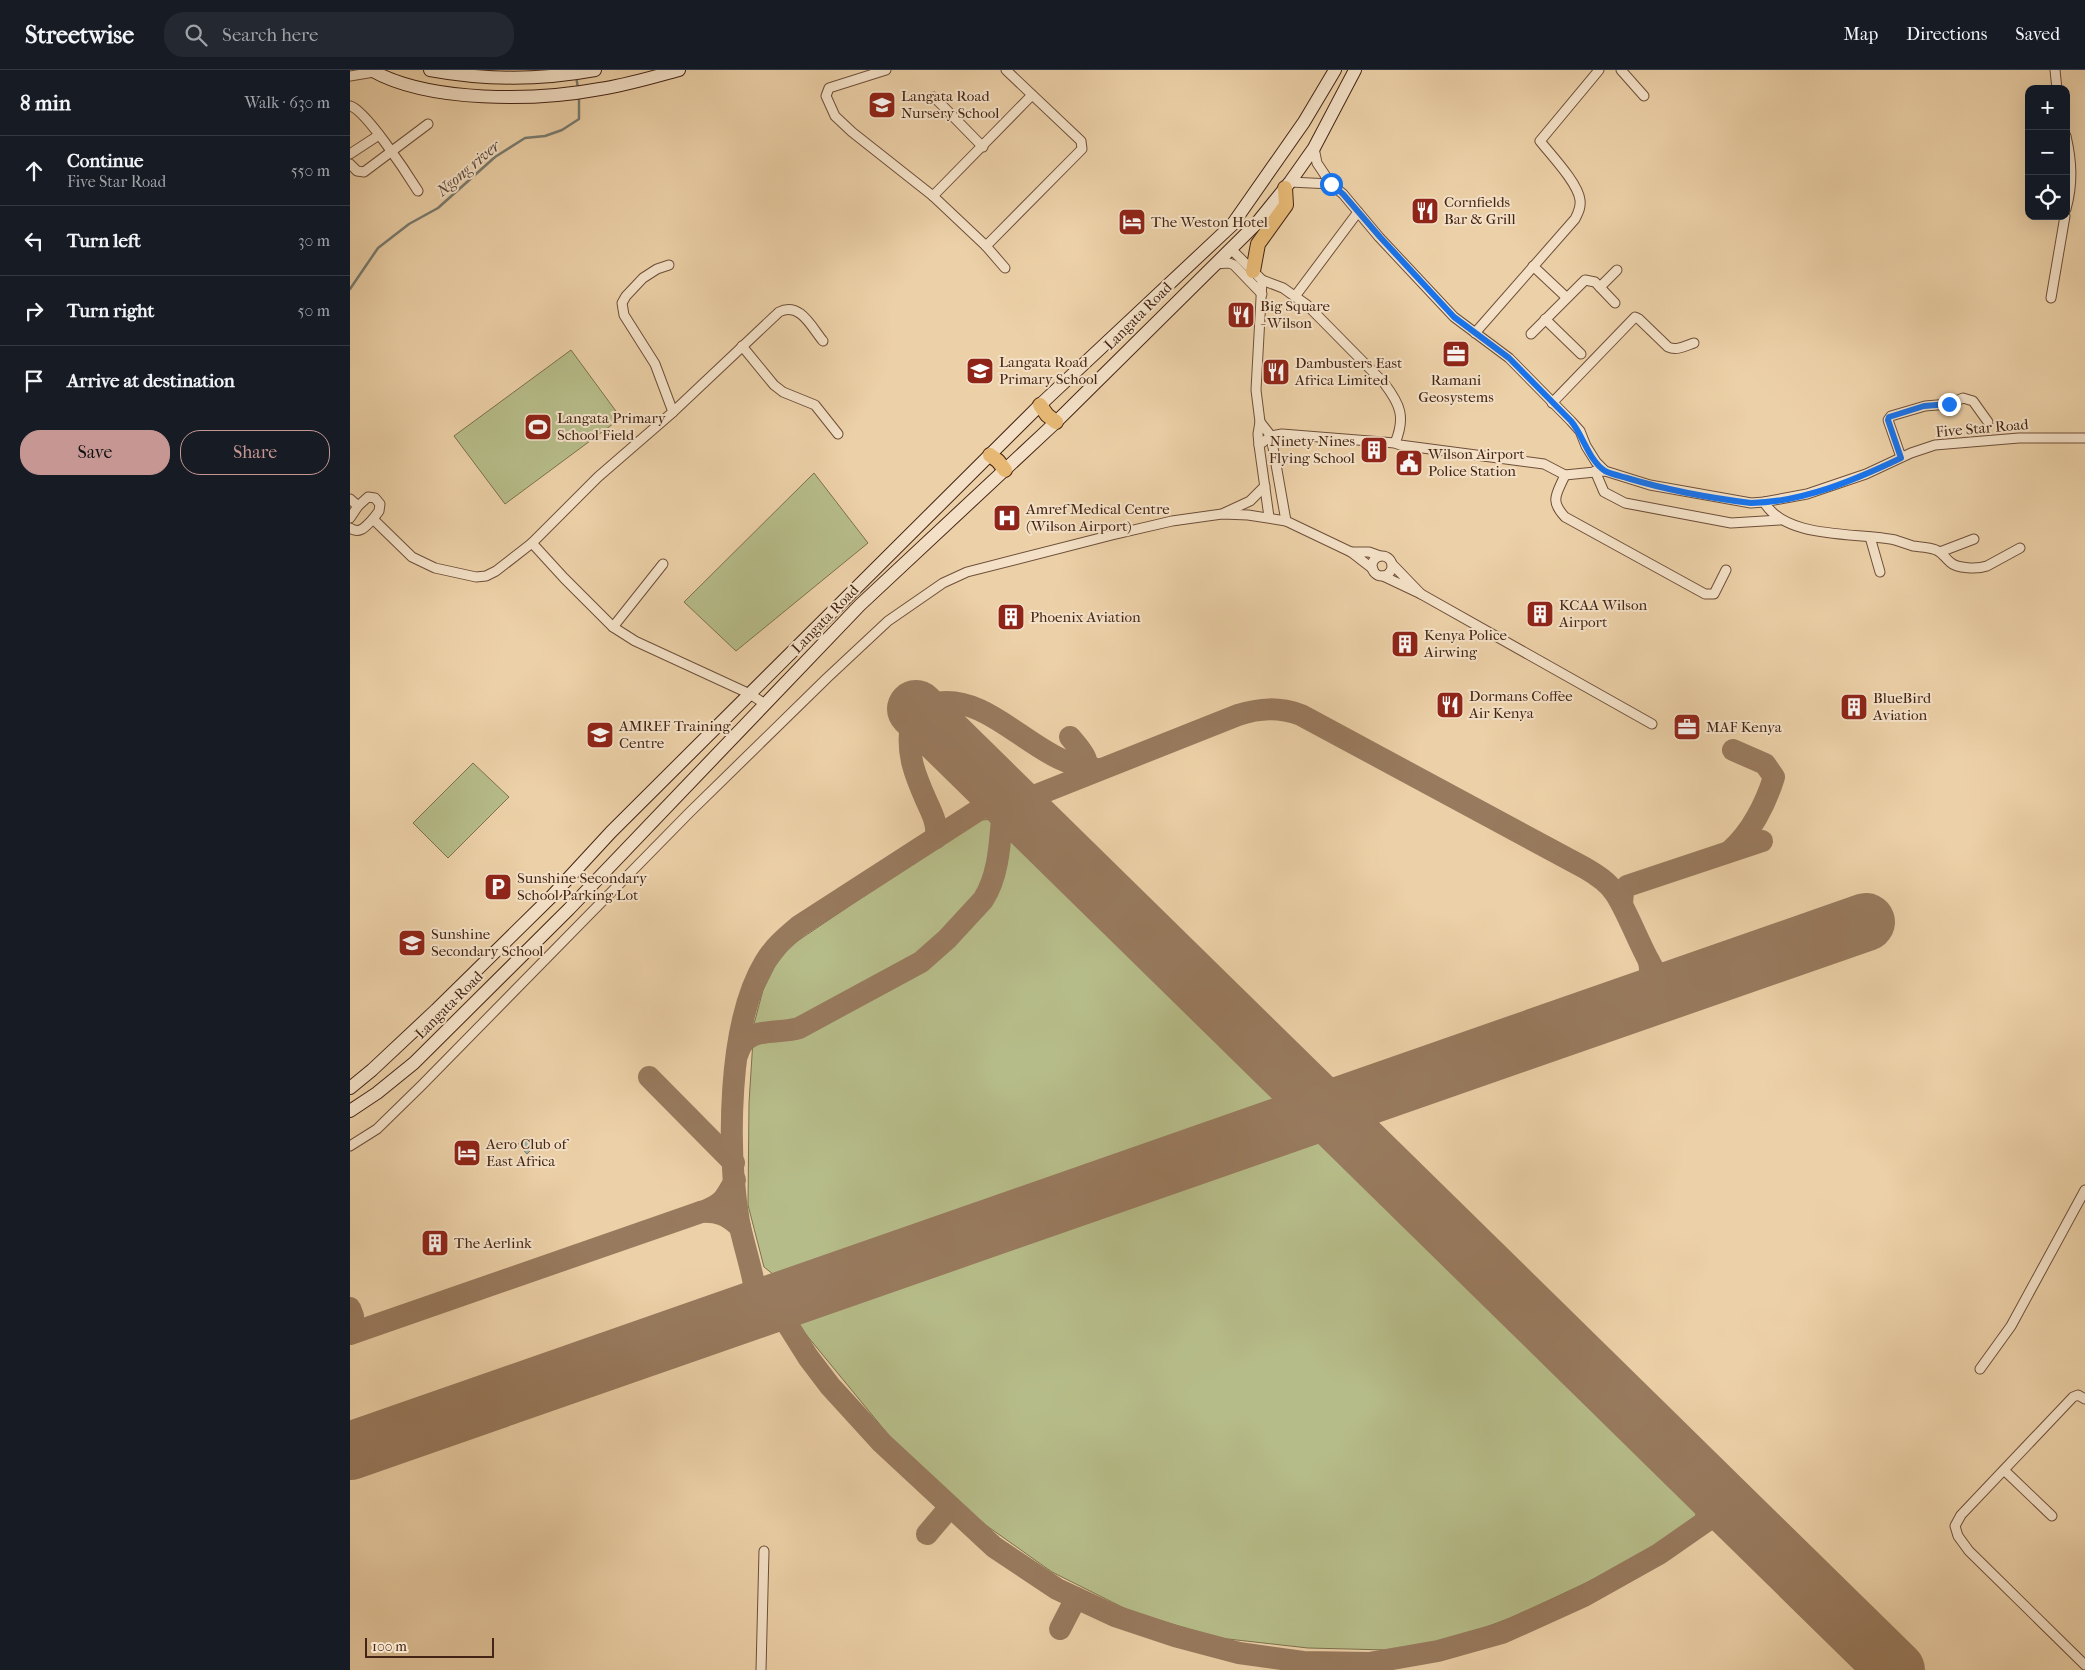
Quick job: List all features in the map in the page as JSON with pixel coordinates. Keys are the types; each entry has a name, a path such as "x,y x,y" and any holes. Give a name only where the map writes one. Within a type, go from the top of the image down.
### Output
{"main road":[{"path":"430,70 504,78 568,74 595,70"},
{"path":"372,71 399,83 415,87 463,95 516,96 577,92 636,82 679,70"},
{"name":"Langata Road","path":"1294,136 1326,70"},
{"name":"Langata Road","path":"350,1088 384,1060 551,897 611,832 1040,405 1232,225 1260,188 1304,122 1335,70"},
{"name":"Langata Road","path":"1316,145 1346,70"},
{"name":"Langata Road","path":"350,1111 414,1063 569,909 860,605 1056,422 1256,224 1288,185 1316,145 1355,70"},
{"path":"1258,275 1258,244 1286,205 1288,185"},
{"path":"1040,405 1056,422"},
{"path":"990,455 1005,470"}],"street":[{"path":"886,70 829,88 826,96 835,116 852,132 933,196 986,246 1005,268"},
{"path":"986,246 1082,149 1080,140 1006,70"},
{"path":"1475,333 1575,219 1580,209 1580,199 1574,185 1540,140 1599,70"},
{"path":"1622,70 1644,96"},
{"path":"2055,70 2057,85"},
{"path":"350,76 372,71"},
{"path":"933,196 983,147 1032,94"},
{"path":"934,97 983,147"},
{"path":"350,106 357,109 379,135 418,191"},
{"path":"350,164 357,171 364,172 428,124"},
{"path":"350,154 379,135"},
{"path":"1316,145 1317,162 1331,184 1343,194 1454,317 1509,358 1580,431 1586,446 1596,462 1606,471"},
{"path":"2070,163 2072,188 2070,195"},
{"path":"1288,185 1331,184"},
{"path":"1296,295 1358,212"},
{"path":"2051,298 2063,220"},
{"path":"1231,249 1258,275 1296,295 1322,319 1391,392 1402,412 1401,426 1395,443"},
{"path":"1215,264 1229,263 1234,265 1262,294"},
{"path":"669,265 643,278 622,303 624,315 655,364 674,412"},
{"path":"1533,266 1566,298"},
{"path":"1600,287 1617,270"},
{"path":"1258,275 1262,294 1256,390 1260,422 1259,445 1269,517"},
{"path":"1530,334 1586,280 1595,282 1615,303"},
{"path":"372,519 412,557 435,568 476,577 486,576 496,571 532,543 598,478 674,412 742,346 785,309 793,309 802,314 823,341"},
{"path":"1552,403 1635,317 1668,347 1680,348 1694,342"},
{"path":"1545,319 1581,354"},
{"path":"742,346 774,385 783,392 815,405 838,434"},
{"path":"1901,458 1888,420 1891,416 1924,406 1946,405 1963,398 1974,401 1988,422"},
{"path":"1260,422 1271,436 1286,521"},
{"path":"1259,445 1271,436 1300,434 1395,443 1544,464 1565,475 1606,471"},
{"name":"Five Star Road","path":"1606,471 1650,485 1735,501 1764,502 1820,490 1866,474 1935,445 2051,436 2085,438"},
{"path":"1595,471 1604,492 1625,503 1731,523 1780,520 1800,527 1897,541 1940,552 1953,564 1981,568 1993,564 2020,548"},
{"path":"1565,475 1555,499 1555,504 1565,517 1705,594 1714,594 1726,570"},
{"path":"1222,514 1250,501 1265,486"},
{"path":"350,518 358,506 368,497 375,498 380,504 379,511 361,530 357,531 350,528"},
{"path":"350,499 358,506"},
{"path":"1764,502 1768,509 1780,520"},
{"path":"350,1146 366,1137 383,1123 690,812 888,621 943,583 967,572 1172,521 1222,514 1269,517 1286,521 1351,552 1377,574 1421,594 1652,724"},
{"path":"1870,537 1880,572"},
{"path":"1940,552 1974,538"},
{"path":"532,543 613,627 635,640 750,694 765,704"},
{"path":"1351,552 1369,552 1386,557 1421,594"},
{"path":"1373,569 1373,563 1380,556"},
{"path":"613,627 663,564"},
{"path":"1383,576 1389,573 1392,564"},
{"path":"1980,1369 2011,1326 2085,1190"},
{"path":"2085,1399 2078,1396 2073,1397 1961,1515 1955,1526 1958,1536 1969,1551 2085,1665"},
{"path":"2004,1470 2052,1516"},
{"path":"761,1670 764,1551"}],"green space":[{"name":"Langata Primary School Field","path":"571,350 621,418 505,504 454,436"},
{"path":"814,473 868,543 736,651 684,602"},
{"path":"473,763 509,797 448,858 413,823"},
{"path":"995,819 1005,824 1275,1094 1278,1102 1276,1109 783,1282 764,1267 748,1205 749,1103 754,1024 763,990 775,966 790,946 959,832 981,820"},
{"path":"1317,1138 1508,1319 1695,1505 1696,1515 1688,1526 1630,1562 1518,1615 1457,1638 1388,1650 1308,1648 1219,1638 1132,1612 1052,1572 987,1526 914,1466 790,1315"}],"water":[{"path":"524,1139 533,1148 527,1154 518,1144"}],"waterway":[{"name":"Ngong river","path":"576,76 578,88"},
{"name":"Ngong river","path":"350,289 378,248 409,224 438,208 495,157 525,138 545,136 562,130 579,119 579,96"}],"taxiway":[{"path":"937,703 958,703 978,709 1057,757 1077,766 1099,769"},
{"path":"1032,823 1028,805 1034,796 1238,715 1270,709 1293,712 1598,876 1612,889 1621,903 1653,969 1660,979 1671,987 1678,987"},
{"path":"911,725 910,745 912,764 934,819 936,838"},
{"path":"1070,737 1086,761 1087,766 1081,776"},
{"path":"1730,851 1738,844 1757,817 1774,777 1765,764 1733,750"},
{"path":"714,1324 746,1310 756,1296 739,1222 735,1193 732,1125 733,1089 743,1019 752,988 765,962 776,947 799,926 988,804 1003,807 1032,823"},
{"path":"738,1053 742,1044 748,1038 764,1033 799,1028 921,962 947,939 983,900 989,890 996,867 1003,807"},
{"path":"1622,904 1623,891 1627,886 1762,841"},
{"path":"1638,1001 1648,988 1649,961"},
{"path":"649,1077 734,1163"},
{"path":"735,1180 718,1204 701,1212 712,1212 722,1215 731,1219 740,1227"},
{"path":"350,1334 701,1212"},
{"path":"761,1298 769,1302 793,1296"},
{"path":"774,1303 808,1357 830,1386 882,1443 994,1547 1057,1589 1115,1616 1175,1636 1239,1653 1303,1662 1369,1663 1438,1651 1502,1633 1584,1596 1659,1554 1728,1506"},
{"path":"350,1308 353,1316 350,1327"},
{"path":"927,1534 950,1507"},
{"path":"1060,1629 1076,1598"}],"runway":[{"path":"916,709 1896,1670"},
{"path":"350,1451 1866,922"}],"place":[{"name":"Langata Road Nursery School","path":"882,105"},
{"name":"Cornfields Bar & Grill","path":"1425,211"},
{"name":"The Weston Hotel","path":"1132,222"},
{"name":"Big Square - Wilson","path":"1241,315"},
{"name":"Ramani Geosystems","path":"1456,354"},
{"name":"Langata Road Primary School","path":"980,371"},
{"name":"Dambusters East Africa Limited","path":"1276,372"},
{"name":"Langata Primary School Field","path":"538,427"},
{"name":"Ninety Nines Flying School","path":"1374,450"},
{"name":"Wilson Airport Police Station","path":"1409,463"},
{"name":"Amref Medical Centre (Wilson Airport)","path":"1007,518"},
{"name":"KCAA Wilson Airport","path":"1540,614"},
{"name":"Phoenix Aviation","path":"1011,617"},
{"name":"Kenya Police Airwing","path":"1405,644"},
{"name":"Dormans Coffee Air Kenya","path":"1450,705"},
{"name":"BlueBird Aviation","path":"1854,707"},
{"name":"MAF Kenya","path":"1687,727"},
{"name":"AMREF Training Centre","path":"600,735"},
{"name":"Sunshine Secondary School Parking Lot","path":"498,887"},
{"name":"Sunshine Secondary School","path":"412,943"},
{"name":"Aero Club of East Africa","path":"467,1153"},
{"name":"The Aerlink","path":"435,1243"}],"route":[{"path":"1331,184 1343,194 1454,317 1509,358 1571,421 1580,431 1586,446 1596,462 1606,471 1650,485 1751,503 1807,494 1866,474 1901,458 1888,420 1889,417 1924,406 1949,404"}]}
